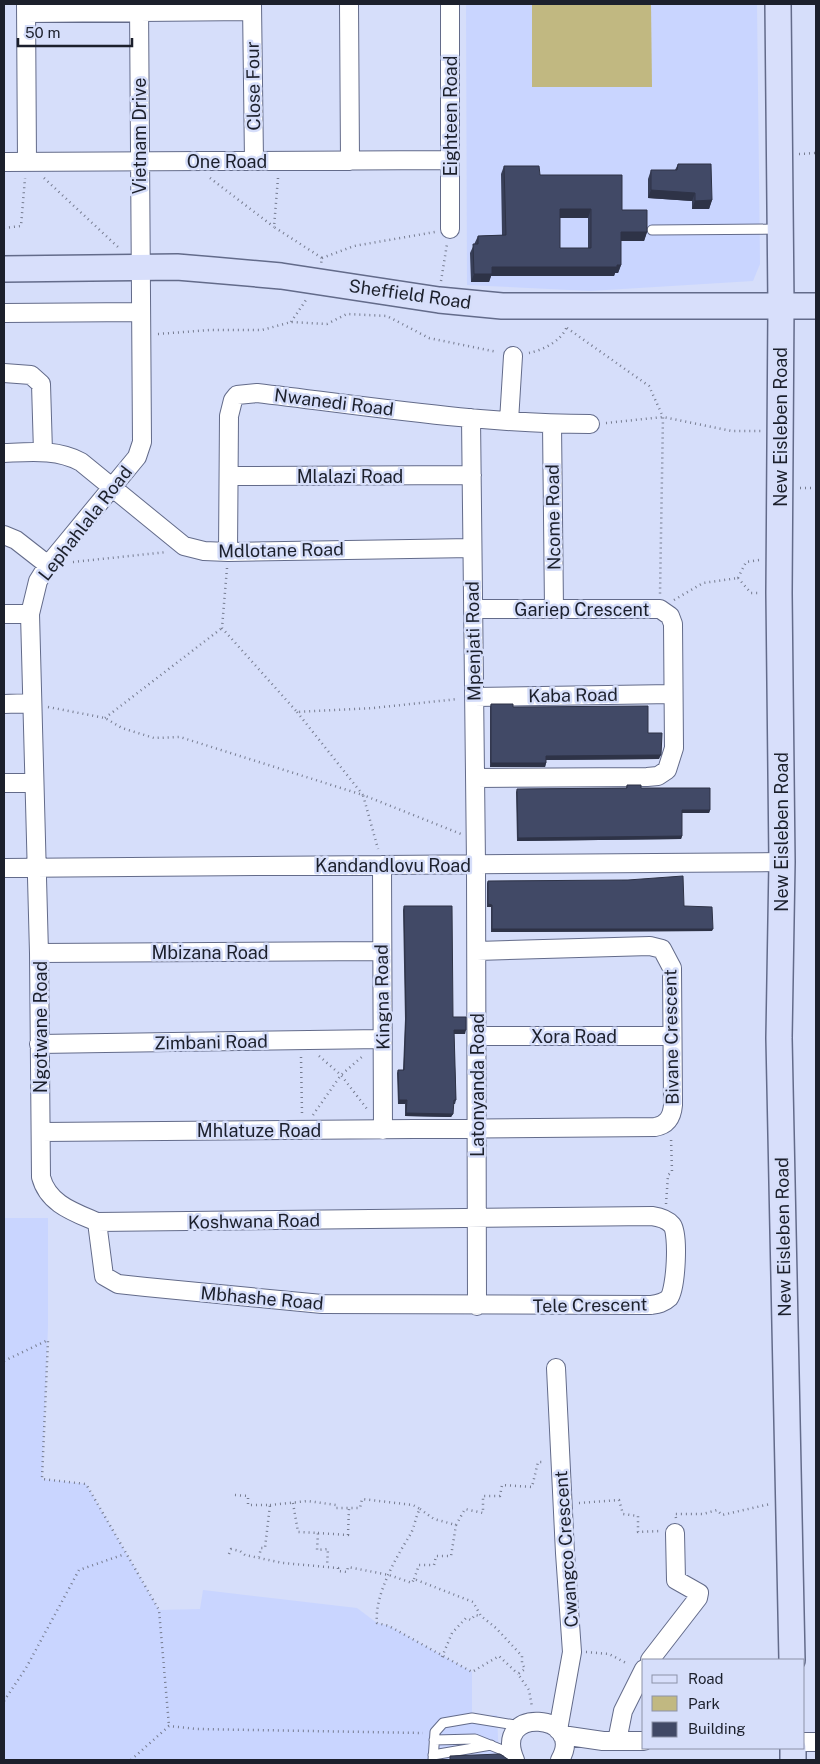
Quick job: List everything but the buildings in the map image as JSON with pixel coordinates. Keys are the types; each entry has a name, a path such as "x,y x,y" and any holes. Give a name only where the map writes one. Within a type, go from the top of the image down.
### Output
{"main road":[{"name":"New Eisleben Road","path":"778,4 781,305 779,593 782,862 779,1038 792,1659"},
{"name":"Sheffield Road","path":"4,269 320,270 439,300 521,306 816,306"}],"street":[{"path":"349,4 350,161"},
{"name":"Eighteen Road","path":"450,4 450,229"},
{"name":"Close Four","path":"26,8 252,7 254,161"},
{"path":"26,8 27,162"},
{"name":"Vietnam Drive","path":"139,8 140,268"},
{"name":"One Road","path":"4,162 450,160"},
{"name":"Lephahlala Road","path":"37,868 30,614 38,581 48,565 137,458 142,442 140,268"},
{"path":"4,313 141,312"},
{"path":"509,421 513,356"},
{"path":"4,373 31,375 41,384 43,391 43,452"},
{"name":"Nwanedi Road","path":"228,552 230,407 237,395 244,393 471,418 552,424 590,424"},
{"name":"Mpenjati Road","path":"471,418 476,864"},
{"name":"Ncome Road","path":"552,424 554,609"},
{"name":"Mdlotane Road","path":"4,453 43,452 72,457 112,487 174,539 193,549 228,552 472,548"},
{"name":"Mlalazi Road","path":"229,476 472,475"},
{"path":"4,535 16,540 48,565"},
{"name":"Gariep Crescent","path":"473,609 660,609 670,616 673,624 673,754 667,770 658,776 475,778"},
{"path":"4,614 30,614"},
{"name":"Kaba Road","path":"474,697 673,694"},
{"path":"4,704 31,704"},
{"path":"4,783 34,783"},
{"name":"Kandandlovu Road","path":"4,868 782,862"},
{"name":"Latonyanda Road","path":"476,864 478,1036 477,1306"},
{"name":"Kingna Road","path":"382,865 383,1130"},
{"name":"Ngotwane Road","path":"37,868 40,953 41,1177 43,1186"},
{"name":"Bivane Crescent","path":"477,951 657,947 667,954 672,968 673,1105 670,1118 666,1123 654,1127 477,1128"},
{"name":"Mbizana Road","path":"40,953 381,951"},
{"name":"Xora Road","path":"478,1036 671,1036"},
{"name":"Zimbani Road","path":"39,1044 382,1039"},
{"name":"Mhlatuze Road","path":"41,1132 477,1128"},
{"name":"Koshwana Road","path":"43,1186 53,1199 67,1209 97,1222 477,1218"},
{"path":"477,1218 662,1217"},
{"name":"Tele Crescent","path":"477,1306 651,1305 664,1302 672,1292 674,1281 676,1234 672,1224 662,1217"},
{"name":"Mbhashe Road","path":"97,1222 101,1271 104,1276 118,1284 322,1304 477,1306"},
{"name":"Cwangco Crescent","path":"556,1368 562,1503 572,1652 560,1732 564,1749 561,1760"},
{"path":"651,1659 698,1598 699,1593 676,1580 675,1533"},
{"path":"561,1760 610,1741 642,1673"},
{"path":"514,1757 512,1740 528,1723 542,1720 560,1732 610,1741 642,1741"}],"lane":[{"path":"652,230 780,229"},
{"path":"492,1745 433,1758 434,1736 439,1725 447,1721 472,1718 528,1723"},
{"path":"434,1736 475,1739 492,1745 514,1757"}],"path":[{"path":"204,161 206,175 274,227 320,270"},
{"path":"254,161 279,174 274,227"},
{"path":"4,228 21,226 27,162"},
{"path":"27,162 140,268"},
{"path":"291,322 320,270 354,246 450,229 439,300"},
{"path":"141,336 210,330 262,330 291,322 327,324 347,314 387,316 429,338 513,356 540,351 555,341 567,328 649,386 662,416 660,609"},
{"path":"590,424 662,416 732,431 780,431"},
{"path":"48,565 193,549"},
{"path":"228,552 222,628 298,712 363,795 382,865"},
{"path":"738,578 746,562 780,558"},
{"path":"660,609 703,582 738,578"},
{"path":"738,578 752,593 779,593"},
{"path":"105,718 222,628"},
{"path":"298,712 373,708 474,697"},
{"path":"31,704 105,718 122,728 154,738 180,737 363,795 476,840"},
{"path":"302,1130 341,1075 382,1039"},
{"path":"300,1040 341,1075 383,1130"},
{"path":"300,1040 302,1130"},
{"path":"662,1217 668,1196 668,1174 672,1172 670,1118"},
{"path":"4,1361 48,1340 42,1479 86,1484 159,1610 169,1726"},
{"path":"229,1554 231,1549 240,1551 245,1555 283,1563 327,1566 338,1568 338,1571 347,1572 348,1567 389,1575 412,1583 418,1565 434,1565 436,1556 451,1556 456,1525 465,1509 482,1513 483,1496 500,1496 502,1485 532,1487 538,1462 560,1462"},
{"path":"235,1495 248,1496 248,1505 315,1502 336,1506 336,1508 360,1508 362,1499 413,1505 434,1519 456,1525"},
{"path":"562,1503 619,1500 623,1514 638,1516 638,1532 675,1533 678,1526 676,1514 703,1514 717,1510 722,1515 788,1500"},
{"path":"293,1502 294,1520 298,1532 348,1535 349,1508"},
{"path":"259,1557 261,1548 265,1548 270,1505"},
{"path":"420,1509 410,1537 389,1575 378,1605 377,1623 389,1626 472,1672 498,1656 518,1674 529,1690 528,1723"},
{"path":"318,1533 317,1550 328,1549 327,1566"},
{"path":"4,1701 26,1668 79,1570 125,1554"},
{"path":"414,1579 473,1602 481,1616 496,1628 522,1656 525,1669 518,1674"},
{"path":"442,1657 457,1627 466,1618 471,1620 475,1615 481,1616"},
{"path":"572,1652 610,1654 642,1666"},
{"path":"131,1760 169,1726 207,1729 434,1736"}],"shaded area":[{"path":"466,4 757,4 760,264 753,281 590,291 467,285"},
{"path":"4,1218 48,1218 48,1326 42,1479 86,1484 159,1610 200,1609 203,1590 357,1608 377,1623 389,1626 472,1672 472,1718 497,1715 499,1760 4,1760"}],"green space":[{"path":"532,4 651,4 652,87 532,87"}]}
